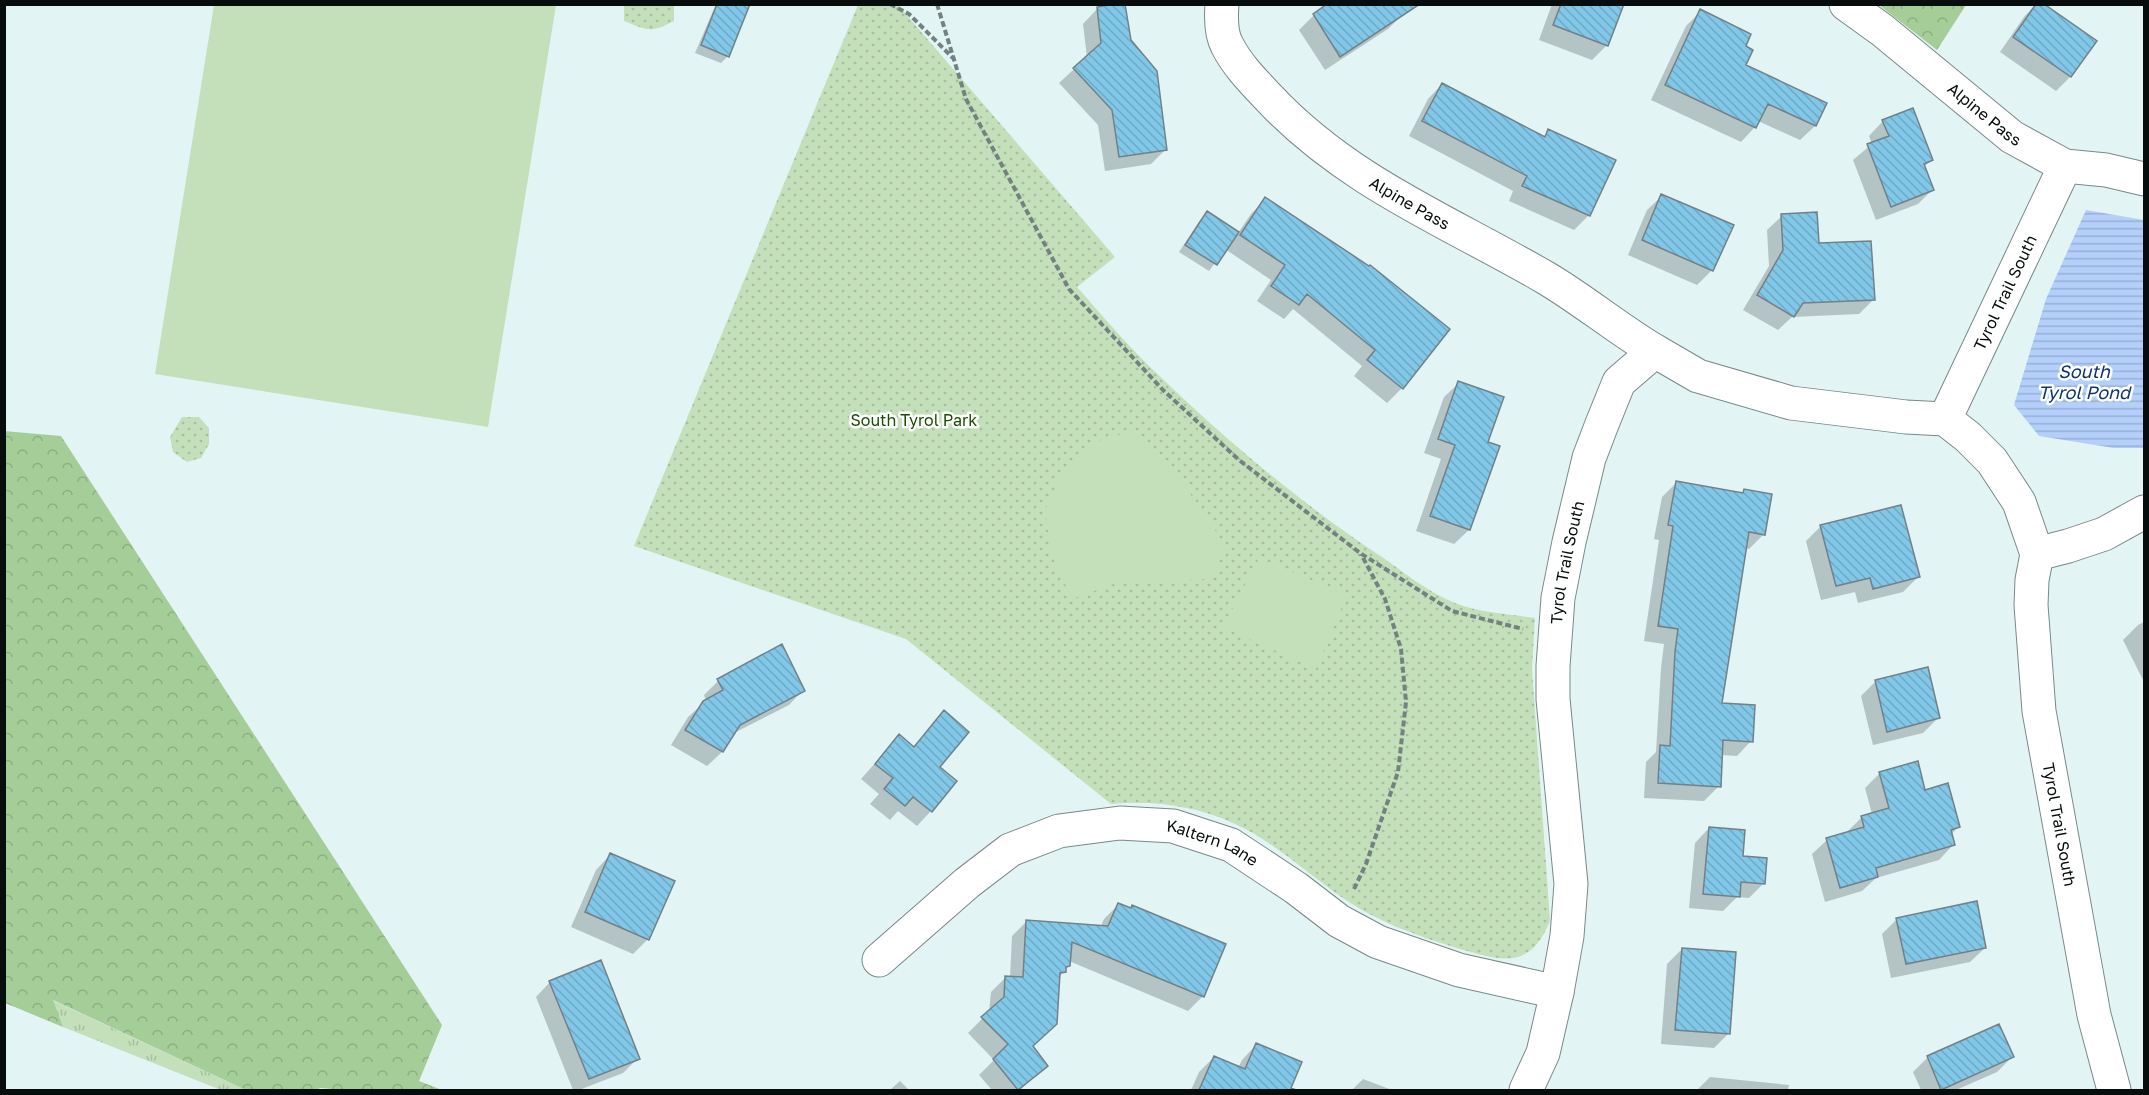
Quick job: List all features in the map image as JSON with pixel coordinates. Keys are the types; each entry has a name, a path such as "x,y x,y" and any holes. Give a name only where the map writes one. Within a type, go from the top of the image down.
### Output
{"street":[{"name":"Alpine Pass","path":"1221,4 1225,43 1243,71 1278,108 1321,147 1373,183 1547,279 1655,351"},
{"name":"Alpine Pass","path":"1846,4 1882,30 2012,137 2065,166 2106,170 2145,179"},
{"name":"Tyrol Trail South","path":"2065,166 1945,419 1968,437 1992,461 2019,502 2037,554 2032,580 2031,605 2039,711 2094,1015 2114,1090"},
{"path":"1655,351 1698,376 1791,403 1906,417 1945,419"},
{"name":"Tyrol Trail South","path":"1526,1090 1543,1053 1557,992 1567,936 1571,884 1553,699 1558,598 1589,458 1619,382 1655,351"},
{"path":"2037,554 2104,534 2145,512"},
{"name":"Kaltern Lane","path":"879,960 967,883 1010,850 1059,831 1120,823 1173,826 1231,845 1296,888 1339,921 1378,942 1459,970 1557,992"}],"path":[{"path":"890,4 909,14 954,59"},
{"path":"937,4 966,99 1069,289 1163,390 1239,460 1360,553 1452,611 1555,637"},
{"path":"1339,921 1365,864 1398,772 1406,702 1401,649 1386,599 1360,553"}],"green space":[{"path":"214,5 556,5 488,427 155,374"},
{"path":"624,5 674,5 674,21 654,29 639,27 624,21"},
{"name":"South Tyrol Park","path":"858,5 898,5 1115,257 1077,287 1138,355 1203,416 1260,466 1350,536 1445,599 1484,611 1535,618 1532,669 1550,921 1542,937 1524,955 1513,958 1489,957 1429,939 1383,921 1340,896 1262,839 1220,818 1175,806 1143,803 1111,804 906,639 634,546"},
{"path":"1879,5 1966,5 1937,50"},
{"path":"182,417 199,417 209,428 209,444 201,458 187,462 173,452 170,437"},
{"path":"1136,430 1185,486 1219,536 1224,550 1214,574 1205,579 1114,584 1072,599 1051,554 1045,510 1065,467 1101,440"},
{"path":"4,431 61,436 442,1025 419,1081 442,1090 321,1088 246,1090 53,1000 63,1027 5,1003"},
{"path":"1259,558 1347,595 1316,669 1223,627"},
{"path":"52,1000 246,1090 221,1090 63,1027"}],"water":[{"name":"South Tyrol Pond","path":"2086,210 2144,220 2144,448 2114,448 2039,436 2014,405 2046,299"}],"building":[{"path":"717,4 750,4 729,57 701,45"},
{"path":"1125,4 1131,40 1157,71 1167,150 1119,157 1112,110 1073,68 1101,43 1097,7"},
{"path":"1327,4 1420,4 1340,57 1313,14"},
{"path":"1561,4 1624,4 1608,46 1553,25"},
{"path":"2036,4 2044,4 2097,41 2071,77 2013,37"},
{"path":"1700,9 1751,34 1746,46 1753,50 1746,65 1827,103 1816,126 1768,104 1756,128 1665,85"},
{"path":"1442,83 1545,137 1548,129 1616,160 1590,216 1522,186 1527,176 1422,121"},
{"path":"1913,108 1933,160 1924,164 1934,190 1891,207 1867,144 1889,136 1882,120"},
{"path":"1661,194 1734,225 1713,271 1642,240"},
{"path":"1265,197 1370,265 1450,329 1403,389 1367,360 1375,350 1307,294 1299,305 1271,286 1285,265 1240,235"},
{"path":"1207,211 1239,232 1217,265 1185,245"},
{"path":"1817,212 1819,243 1871,241 1875,300 1803,303 1794,317 1757,295 1783,250 1781,214"},
{"path":"1458,381 1504,397 1488,442 1500,446 1470,530 1430,516 1455,445 1438,439"},
{"path":"1676,481 1743,493 1744,489 1772,494 1765,535 1749,532 1722,703 1755,705 1753,742 1723,740 1721,787 1658,783 1660,745 1670,746 1678,629 1658,626 1673,526 1668,525"},
{"path":"1901,505 1920,577 1873,589 1870,578 1836,586 1820,525"},
{"path":"782,644 805,691 740,725 723,752 685,730 703,701 723,690 717,679"},
{"path":"1928,667 1940,718 1887,732 1875,680"},
{"path":"944,710 969,732 940,767 957,781 932,812 913,797 905,806 884,789 893,778 875,764 899,734 914,747"},
{"path":"1918,761 1925,790 1948,783 1960,827 1951,830 1955,845 1876,868 1878,877 1840,888 1826,838 1864,827 1861,816 1889,808 1879,772"},
{"path":"1709,827 1745,830 1743,856 1767,858 1765,884 1741,882 1740,897 1703,894"},
{"path":"610,853 675,881 649,940 585,912"},
{"path":"1977,901 1986,948 1906,964 1896,918"},
{"path":"1118,903 1131,908 1132,905 1226,944 1204,997 1072,942 1070,966 1066,967 1066,972 1060,973 1057,1024 1033,1046 1048,1066 1018,1090 993,1059 1008,1044 981,1017 1004,997 1005,976 1023,977 1026,920 1108,926"},
{"path":"1682,948 1736,952 1730,1034 1675,1030"},
{"path":"601,960 640,1059 589,1079 549,981"},
{"path":"1999,1024 2014,1057 1941,1090 1927,1056"},
{"path":"1256,1043 1302,1062 1291,1088 1296,1090 1199,1090 1214,1056 1245,1069"}]}
